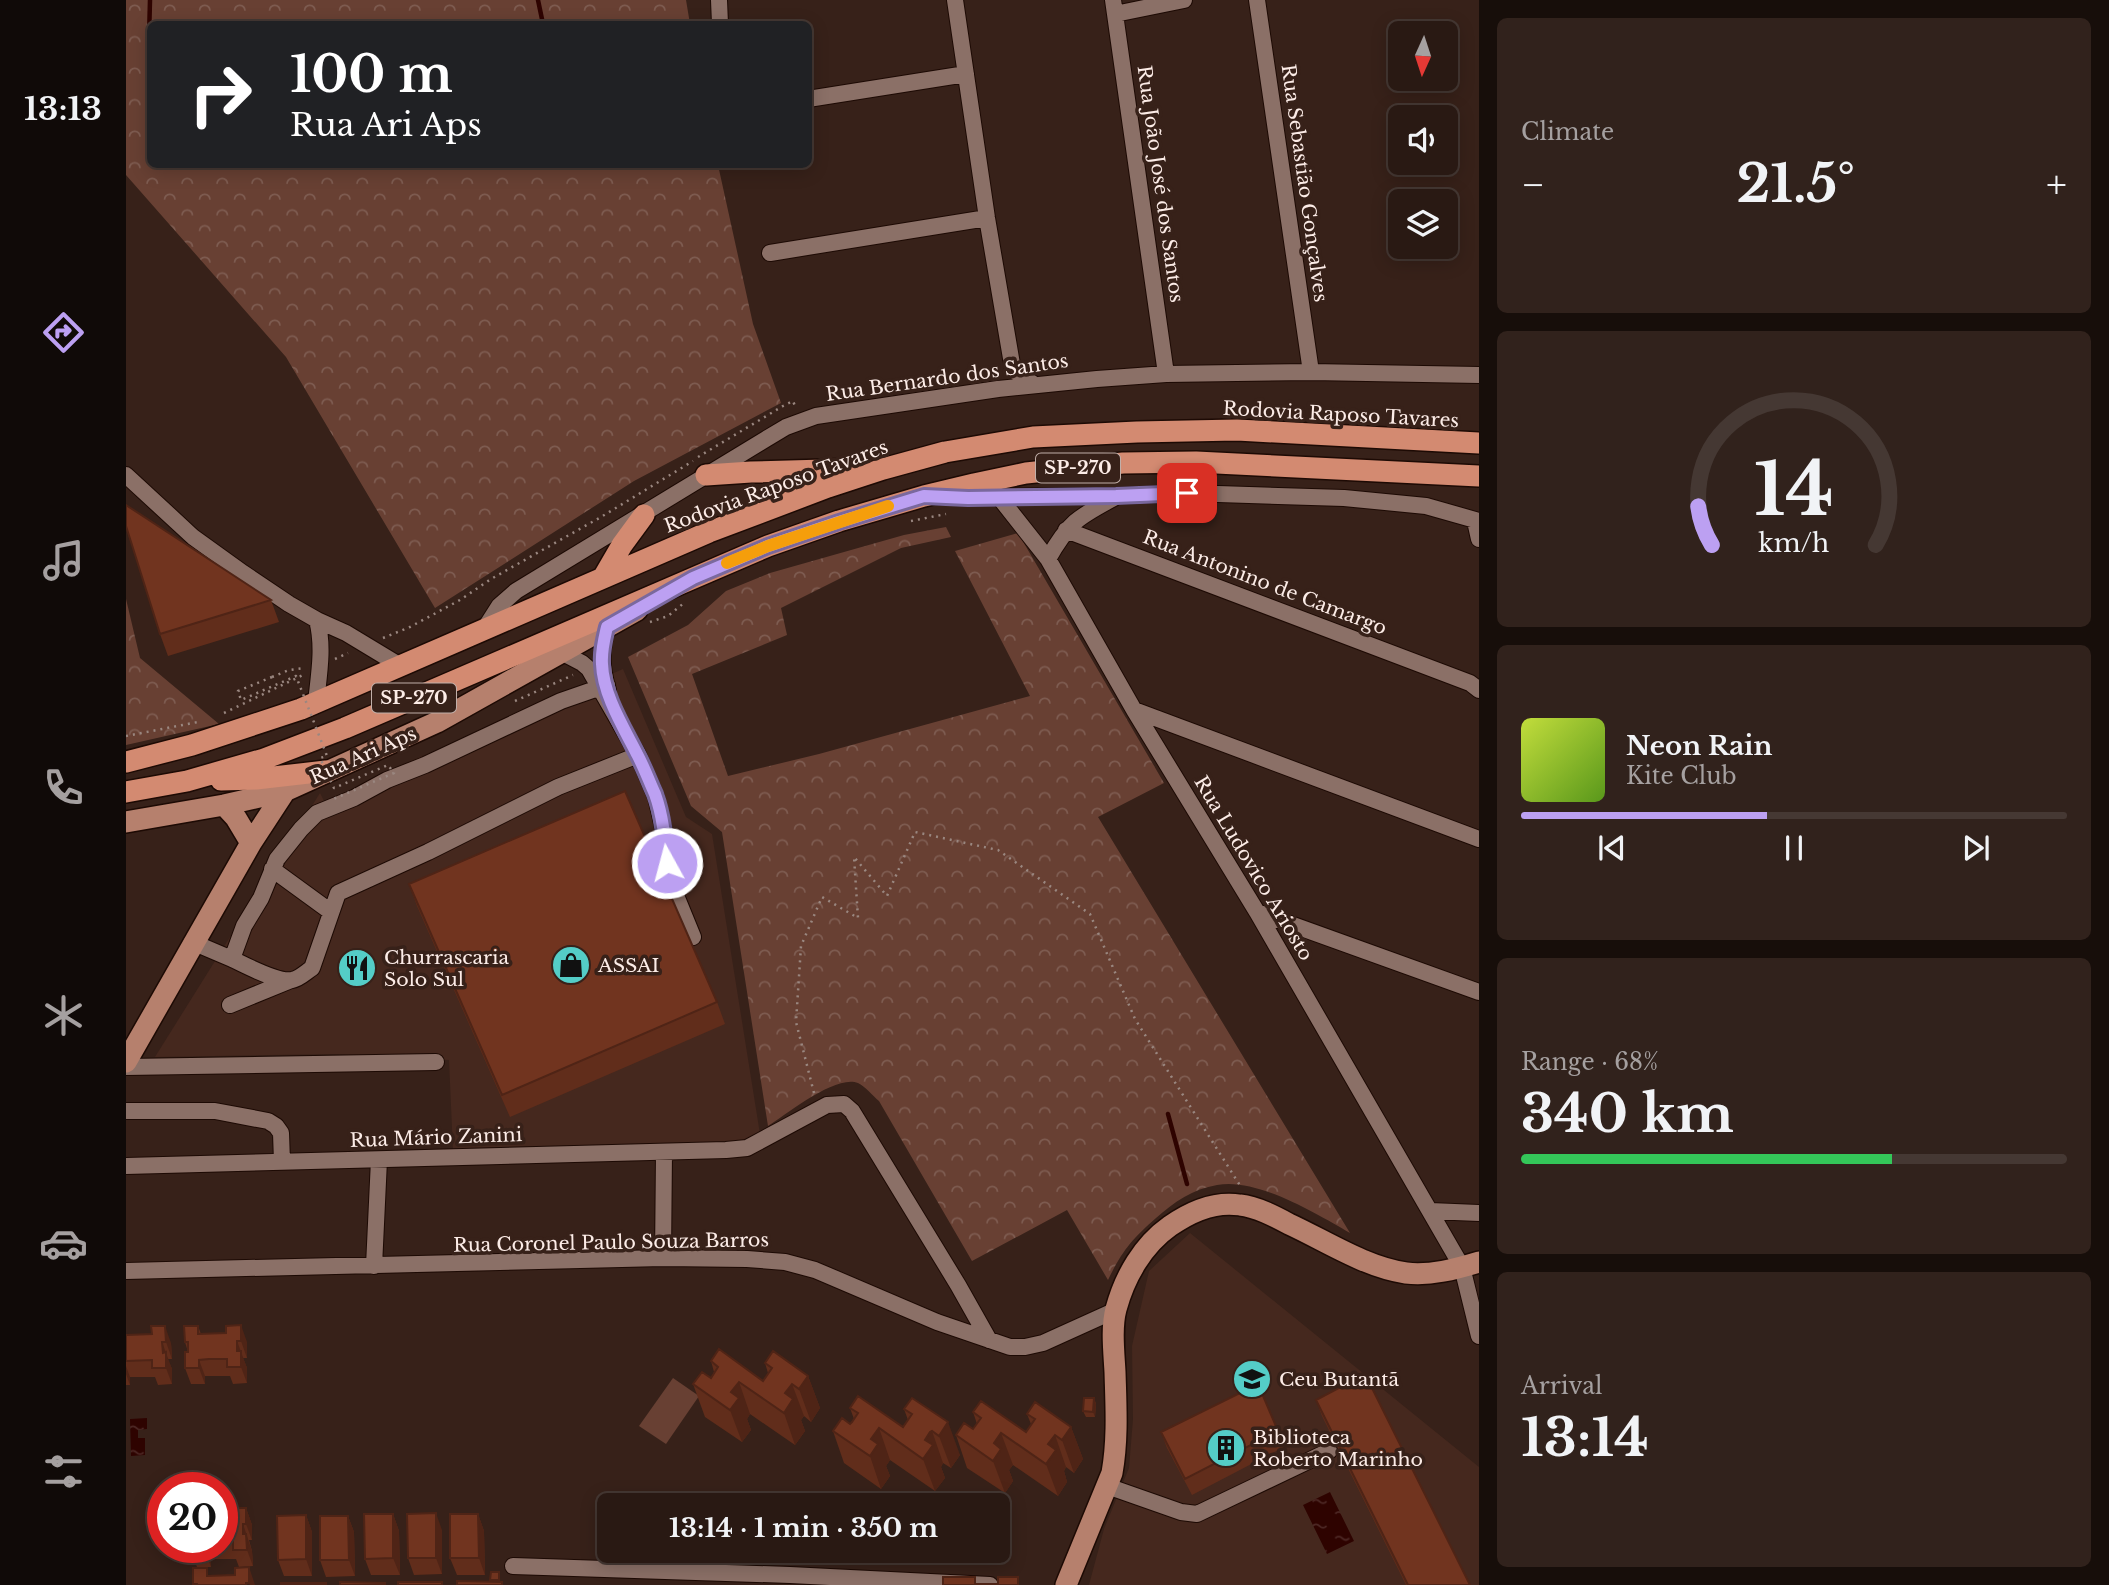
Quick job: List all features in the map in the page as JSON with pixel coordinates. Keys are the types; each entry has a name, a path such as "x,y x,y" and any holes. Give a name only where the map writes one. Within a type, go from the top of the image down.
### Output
{"highway":[{"name":"Rodovia Raposo Tavares","path":"126,762 192,745 301,709 604,576 774,506 883,468 945,452 1033,437 1237,430 1479,443"},
{"name":"SP-270","path":"126,792 187,782 264,759 345,729 691,588 768,546 924,496 1026,473 1123,463 1196,462 1479,476"},
{"path":"706,475 883,468"},
{"path":"604,576 644,515"},
{"path":"187,782 256,779 326,771"}],"main road":[{"name":"Rua Ari Aps","path":"126,822 285,791 437,722 607,627 691,588"},
{"path":"126,1064 192,943 285,791"},
{"path":"223,804 236,818 251,843"},
{"path":"1066,1585 1112,1473 1117,1434 1114,1354 1116,1310 1137,1261 1147,1246 1163,1231 1194,1212 1213,1206 1240,1205 1255,1209 1388,1269 1427,1274 1470,1264"}],"street":[{"path":"719,0 720,21"},
{"path":"955,0 987,218 1013,370 1035,385"},
{"path":"1114,7 1184,0"},
{"name":"Rua Sebastião Gonçalves","path":"1257,0 1311,372"},
{"name":"Rua João José dos Santos","path":"1114,7 1166,374"},
{"path":"812,98 966,74"},
{"path":"770,253 987,218"},
{"path":"998,389 1013,370"},
{"name":"Rua Bernardo dos Santos","path":"485,628 499,606 516,591 786,427 816,416 998,389 1166,374 1311,372 1479,375"},
{"path":"126,475 194,537 243,573 317,620 339,629 399,666"},
{"path":"924,496 1116,496 1187,493 1344,499 1426,506 1477,521 1479,539"},
{"path":"1048,559 1066,530 1089,511 1116,496"},
{"name":"Rua Ludovico Ariosto","path":"999,497 1048,559 1430,1211 1470,1264 1479,1336"},
{"name":"Rua Antonino de Camargo","path":"1066,530 1470,683 1479,690"},
{"path":"316,702 320,664 317,620"},
{"path":"603,687 602,648 607,627"},
{"path":"561,652 587,667 603,687 638,755 656,797 664,832 667,863 675,893 693,937"},
{"path":"232,959 244,926 261,898 277,859 317,813 561,701 603,687"},
{"path":"1135,710 1479,839"},
{"path":"230,1005 291,981 312,968 338,893 392,870 558,788 638,755"},
{"path":"272,869 331,912"},
{"path":"1257,912 1479,992"},
{"path":"192,943 276,978 291,981"},
{"path":"126,1064 436,1062"},
{"path":"818,1110 838,1103 844,1104 852,1111 989,1340"},
{"name":"Rua Mário Zanini","path":"126,1166 726,1150 747,1147 818,1110"},
{"path":"126,1111 215,1111 268,1121 281,1133 282,1162"},
{"path":"663,1258 664,1152"},
{"path":"374,1266 379,1160"},
{"path":"1430,1211 1479,1213"},
{"name":"Rua Coronel Paulo Souza Barros","path":"126,1271 663,1258 785,1262 815,1270 937,1322 1010,1347 1043,1343 1116,1310"},
{"path":"1107,1486 1181,1512 1197,1514 1329,1451"},
{"path":"513,1566 990,1585"}],"path":[{"path":"320,664 410,628 793,401 802,421"},
{"path":"908,521 946,514"},
{"path":"644,624 667,616 691,588"},
{"path":"218,717 257,696 286,685 302,676 310,667 289,670 238,691 242,699 296,676 327,755 320,758 334,788 388,765 394,773 331,800"},
{"path":"126,736 204,720"},
{"path":"818,1110 796,1022 801,946 822,897 858,918 854,857 887,896 915,832 998,850 1090,914 1135,1018 1255,1209"}],"shaded area":[{"path":"623,669 686,817 712,834 760,1134 747,1143 453,1151 449,1060 335,1054 155,1057 320,793 329,811 408,777 404,764"},
{"name":"Ceu Butantã","path":"1190,1233 1479,1467 1479,1585 1089,1585 1104,1529 1129,1468 1133,1419 1132,1346 1149,1271"}],"green space":[{"path":"126,0 686,0 690,21 147,21 147,168 719,168 753,324 781,403 634,481 435,608 286,357 126,175"},
{"path":"946,527 951,537 901,548 781,608 787,635 692,674 728,776 1030,696 955,551 1018,533 1164,783 1098,817 1350,1233 1304,1207 1268,1192 1250,1186 1217,1185 1184,1197 1156,1218 1128,1246 1108,1280 1067,1210 972,1261 879,1101 861,1084 849,1082 825,1089 768,1126 722,832 691,806 628,657 688,625 726,591 770,573 904,535"},
{"path":"126,599 140,658 219,724 126,745"},
{"path":"673,1378 699,1396 666,1444 639,1426"}],"water":[{"path":"147,1418 147,1429 138,1430 138,1438 145,1438 145,1455 131,1456 130,1419"},
{"path":"1330,1492 1354,1541 1327,1554 1303,1505"}],"building":[{"path":"126,505 271,600 160,634 126,526"},
{"name":"ASSAI","path":"625,791 717,1002 502,1095 409,884"},
{"path":"241,1325 241,1341 237,1341 237,1351 241,1351 241,1367 227,1367 227,1359 209,1359 199,1360 199,1368 185,1368 188,1342 185,1342 184,1326 198,1326 198,1334 226,1333 226,1326"},
{"path":"151,1326 165,1326 166,1342 162,1342 163,1353 166,1352 166,1368 152,1368 152,1360 126,1361 126,1335 152,1334"},
{"path":"719,1349 763,1381 772,1368 765,1363 773,1351 808,1376 799,1389 792,1384 785,1393 793,1399 784,1413 739,1382 731,1392 739,1398 730,1410 693,1384 702,1372 711,1378 718,1367 711,1361"},
{"path":"1365,1374 1470,1585 1408,1585 1316,1400"},
{"name":"Biblioteca Roberto Marinho","path":"1258,1384 1278,1431 1185,1479 1161,1432"},
{"path":"858,1396 903,1427 912,1414 904,1409 912,1398 948,1422 939,1436 930,1432 925,1440 933,1445 923,1459 879,1428 871,1439 878,1444 870,1456 833,1431 842,1418 850,1424 852,1422 858,1413 850,1408"},
{"path":"1084,1398 1094,1398 1093,1412 1083,1411"},
{"path":"981,1401 1026,1432 1035,1419 1027,1414 1035,1402 1071,1427 1062,1440 1055,1435 1048,1444 1056,1450 1046,1464 1001,1433 994,1443 1001,1449 993,1461 956,1435 964,1423 973,1429 981,1418 973,1412"},
{"path":"238,1508 246,1508 243,1534 246,1534 247,1550 238,1550"},
{"path":"436,1513 436,1558 408,1558 407,1514"},
{"path":"364,1514 393,1514 393,1558 365,1559"},
{"path":"450,1514 478,1514 479,1558 450,1558"},
{"path":"306,1515 306,1559 278,1560 277,1516"},
{"path":"320,1516 348,1516 349,1560 320,1560"},
{"path":"249,1567 249,1583 246,1585 193,1584 193,1568 207,1568 207,1576 235,1575 235,1568"},
{"path":"491,1572 499,1572 499,1580 490,1580"},
{"path":"943,1577 975,1577 975,1584 998,1584 998,1577 1018,1577 1018,1585 943,1585"},
{"path":"457,1581 502,1582 502,1585 457,1585"},
{"path":"340,1582 385,1583 385,1585 340,1585"},
{"path":"398,1582 442,1582 442,1585 398,1585"},
{"path":"326,1583 326,1585 281,1585"}],"waterway":[{"path":"149,21 150,0"},
{"path":"538,0 542,21"},
{"path":"1168,1114 1187,1184"}],"slow traffic":[{"path":"727,563 768,546 888,506"}],"place":[{"name":"ASSAI","path":"571,965"},
{"name":"Churrascaria Solo Sul","path":"357,968"},
{"name":"Ceu Butantã","path":"1252,1379"},
{"name":"Biblioteca Roberto Marinho","path":"1226,1448"}],"route":[{"path":"667,863 664,832 656,797 612,705 602,670 602,648 607,627 693,578 768,546 924,496 968,498 1187,493"}]}
